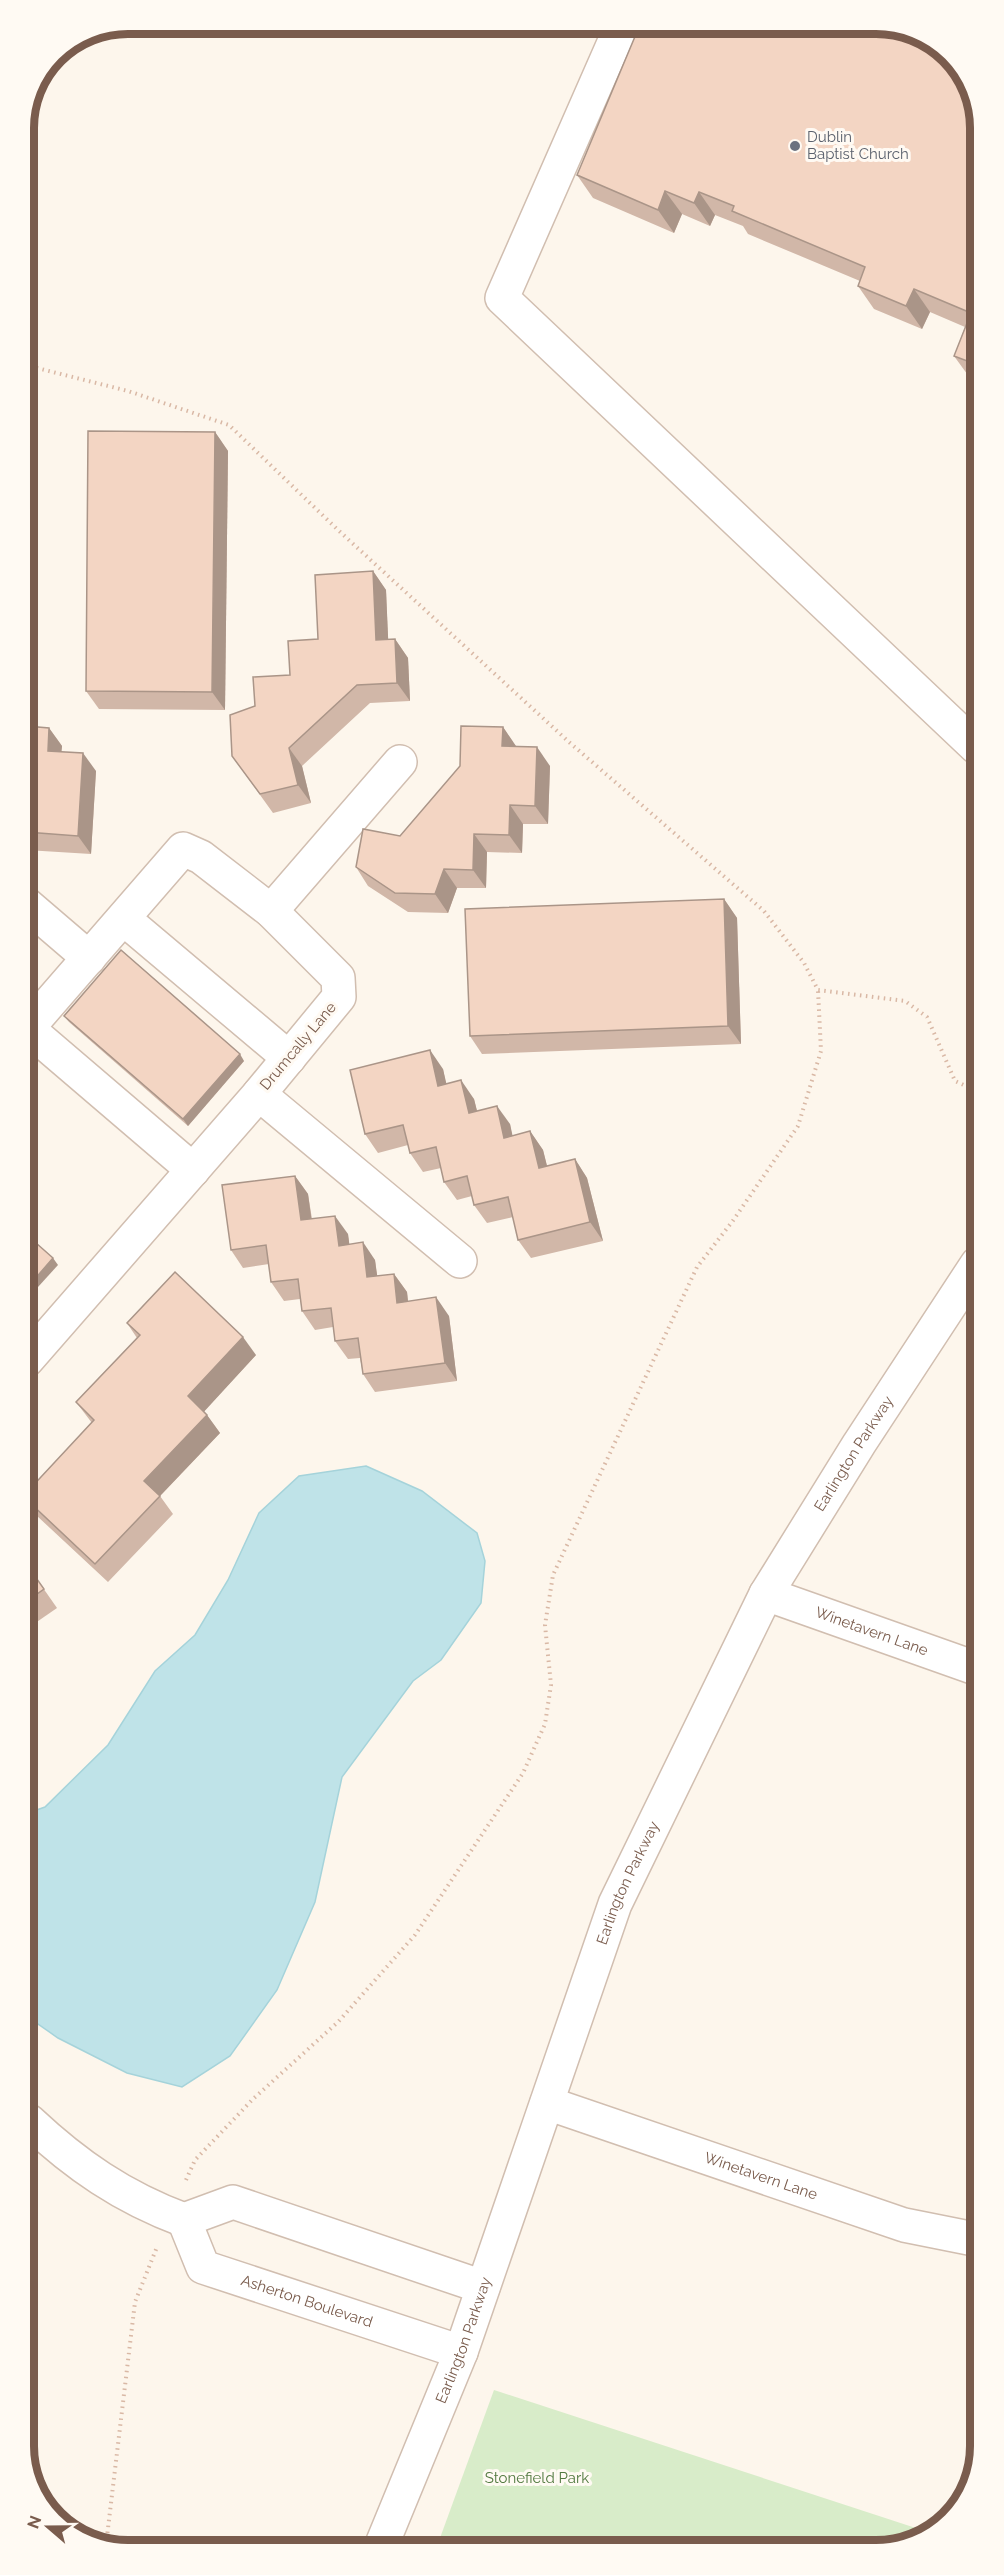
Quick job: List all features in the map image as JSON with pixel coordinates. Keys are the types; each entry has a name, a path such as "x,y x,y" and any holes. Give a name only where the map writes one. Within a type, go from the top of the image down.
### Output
{"street":[{"path":"618,35 502,298 970,741"},
{"path":"271,911 400,762"},
{"name":"Drumcally Lane","path":"34,1342 192,1170 289,1058 339,997 338,978 271,911 201,857 183,849 35,1020"},
{"path":"35,911 89,958"},
{"path":"124,919 289,1058"},
{"path":"35,1036 192,1170"},
{"path":"259,1094 460,1261"},
{"name":"Earlington Parkway","path":"384,2540 461,2352 615,1904 766,1594 859,1444 970,1275"},
{"name":"Winetavern Lane","path":"766,1594 970,1666"},
{"name":"Winetavern Lane","path":"547,2103 904,2225 970,2238"},
{"path":"34,2126 65,2154 119,2192 177,2217 233,2202 483,2287"},
{"name":"Asherton Boulevard","path":"177,2217 203,2266 461,2352"}],"path":[{"path":"35,367 128,391 229,425 338,530 569,742 764,910 804,963 818,990 821,1051 798,1126 732,1222 697,1267 553,1575 545,1625 551,1685 545,1724 523,1773 415,1935 338,2022 253,2099 195,2160 177,2217 135,2302 107,2538"},
{"path":"818,990 905,1001 927,1017 955,1081 970,1088"}],"green space":[{"name":"Stonefield Park","path":"494,2390 920,2529 894,2539 876,2540 439,2540"}],"water":[{"path":"366,1466 422,1491 477,1533 485,1561 481,1603 441,1660 413,1681 342,1777 315,1902 277,1990 230,2056 182,2087 127,2073 58,2038 34,2021 34,1811 45,1807 108,1745 155,1671 195,1635 228,1580 259,1513 299,1476"}],"building":[{"name":"Dublin Baptist Church","path":"636,35 882,35 912,42 933,54 954,76 965,98 969,116 970,313 914,289 906,306 858,286 865,267 732,211 734,206 699,192 694,203 665,191 658,210 577,175"},
{"name":"Dublin Baptist Church","path":"970,316 970,362 954,356"},
{"path":"88,431 215,432 212,692 86,691"},
{"path":"373,571 376,640 395,639 397,683 357,685 289,748 298,785 260,794 232,756 230,715 255,706 253,677 290,675 288,641 318,639 315,575"},
{"path":"461,726 503,727 502,746 537,747 535,806 510,805 509,835 474,834 473,870 444,869 435,894 395,893 356,867 363,829 400,836 460,766"},
{"path":"35,727 49,728 48,751 83,753 78,836 35,833"},
{"path":"724,899 728,1026 470,1036 465,909"},
{"path":"121,950 240,1054 183,1119 64,1016"},
{"path":"430,1050 438,1086 461,1080 469,1113 497,1106 504,1138 530,1131 539,1168 575,1159 590,1222 518,1240 508,1197 474,1205 467,1176 444,1182 436,1147 410,1153 403,1125 365,1134 350,1070"},
{"path":"295,1176 301,1220 335,1216 339,1246 363,1242 367,1277 394,1274 397,1303 436,1297 445,1363 363,1374 358,1338 335,1341 331,1308 302,1311 298,1279 271,1282 266,1245 231,1250 222,1185"},
{"path":"35,1242 53,1258 35,1279"},
{"path":"175,1272 243,1337 188,1396 207,1415 144,1481 160,1496 95,1564 34,1507 34,1484 94,1420 76,1402 140,1335 127,1323"},
{"path":"34,1575 44,1589 34,1596"}],"place":[{"name":"Dublin Baptist Church","path":"795,146"}]}
